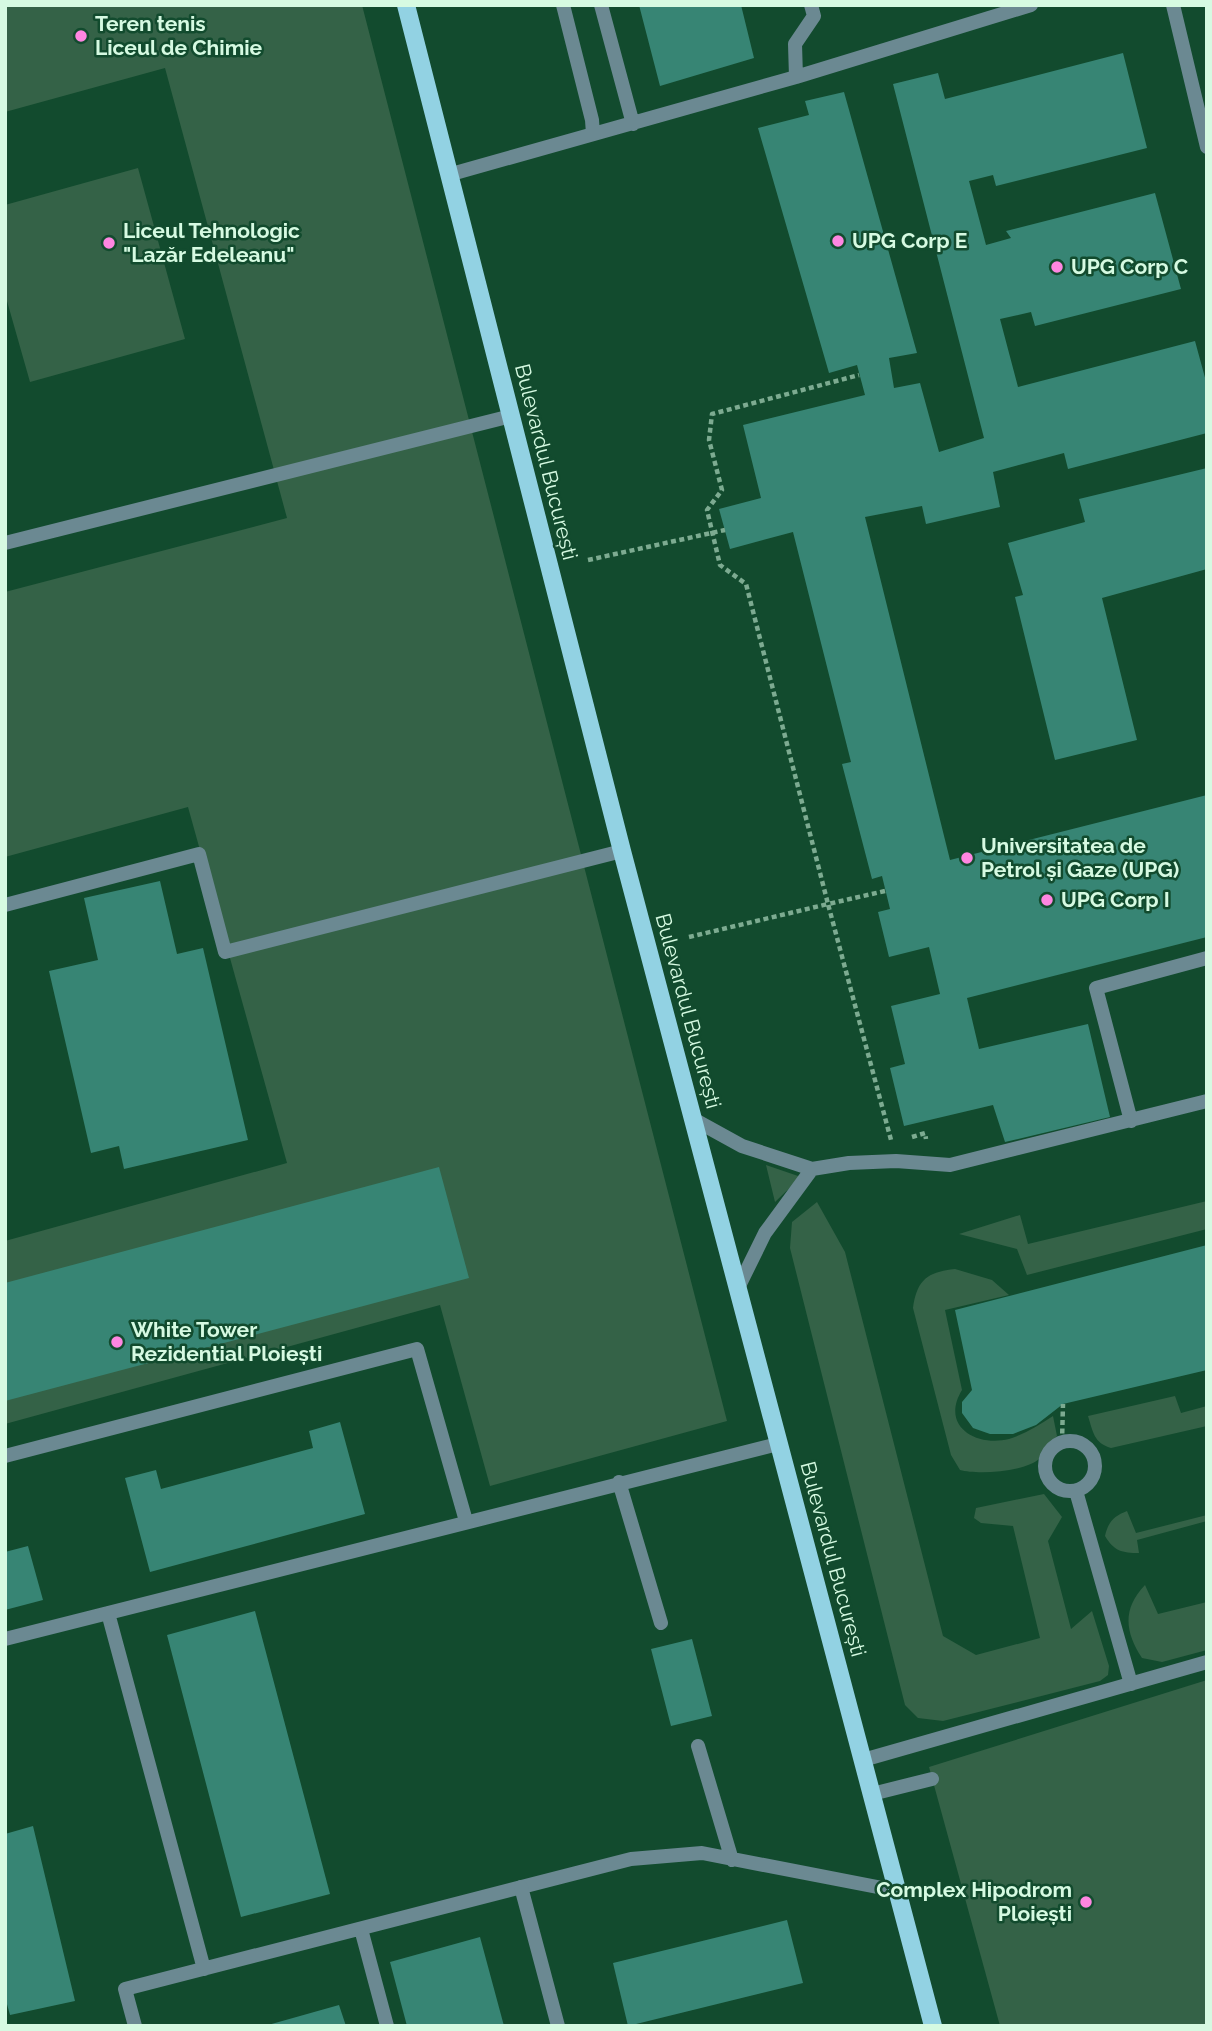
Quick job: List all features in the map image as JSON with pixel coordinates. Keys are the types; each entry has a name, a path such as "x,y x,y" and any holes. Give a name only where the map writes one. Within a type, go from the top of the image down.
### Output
{"main road":[{"name":"Bulevardul București","path":"406,5 622,852 933,2026"}],"street":[{"path":"563,5 592,120 593,134"},
{"path":"601,5 633,124"},
{"path":"796,77 795,44 814,16 811,5"},
{"path":"448,175 796,77 1031,5"},
{"path":"1173,5 1207,147"},
{"path":"5,543 511,416"},
{"path":"5,905 200,854 225,953 622,852"},
{"path":"1131,1121 1096,988 1207,958"},
{"path":"694,1119 742,1146 812,1169 849,1163 950,1165 1207,1101"},
{"path":"738,1288 765,1233 812,1169"},
{"path":"5,1457 417,1349 431,1389 466,1521"},
{"path":"1074,1441 1085,1446 1093,1455 1095,1467 1092,1478 1076,1491 1062,1491 1050,1483 1044,1471 1045,1458 1052,1448 1062,1442 1074,1441"},
{"path":"5,1639 778,1444"},
{"path":"619,1482 661,1623"},
{"path":"1076,1491 1131,1684"},
{"path":"108,1613 204,1969"},
{"path":"863,1760 1207,1662"},
{"path":"698,1745 733,1860"},
{"path":"872,1794 932,1779"},
{"path":"135,2026 125,1989 631,1858 702,1853 898,1891"},
{"path":"521,1887 558,2026"},
{"path":"361,1929 387,2026"}],"path":[{"path":"859,375 712,414 709,440 722,490 707,510 720,565 746,584 891,1142 925,1133 932,1164"},
{"path":"589,560 725,530"},
{"path":"689,937 885,891"},
{"path":"1062,1442 1063,1404"}],"green space":[{"path":"5,5 362,5 727,1421 490,1486 440,1305 5,1424 5,1241 287,1163 188,807 5,857 5,592 287,518 165,68 5,112"},
{"path":"138,168 185,339 30,382 5,294 5,205"},
{"path":"766,1165 801,1177 775,1202"},
{"path":"1207,1201 1207,1229 1027,1275 1017,1249 959,1234 1020,1215 1028,1244"},
{"path":"817,1202 845,1252 943,1636 976,1655 1040,1638 1013,1526 981,1523 974,1518 976,1508 1044,1494 1062,1517 1048,1541 1071,1629 1092,1611 1109,1666 1108,1675 1100,1681 943,1721 918,1718 905,1705 790,1248 792,1222"},
{"path":"955,1269 992,1280 1009,1295 945,1310 962,1390 956,1403 955,1414 965,1431 974,1437 997,1441 1021,1435 1053,1416 1057,1436 1033,1463 1002,1471 968,1471 960,1470 951,1455 913,1308 917,1291 925,1279 937,1272"},
{"path":"1175,1396 1181,1413 1207,1406 1207,1426 1111,1448 1095,1436 1088,1416"},
{"path":"1127,1511 1136,1533 1207,1515 1207,1521 1137,1540 1139,1553 1128,1552 1115,1548 1105,1536 1112,1520"},
{"path":"1145,1585 1158,1614 1207,1602 1207,1650 1162,1662 1142,1658 1132,1639 1128,1621 1132,1603"},
{"name":"Complex Hipodrom Ploiești","path":"1207,1680 1207,2026 1000,2026 929,1767"}],"building":[{"path":"639,5 741,5 754,58 660,86"},
{"path":"1123,53 1147,148 996,186 993,175 969,181 986,245 1011,238 1006,231 1155,193 1181,289 1035,326 1031,312 1000,319 1018,387 1195,341 1207,385 1207,433 1068,469 1064,453 993,472 1000,507 926,524 922,506 865,517 950,860 1207,795 1207,937 967,998 979,1049 1088,1024 1110,1117 1005,1142 993,1105 904,1126 890,1068 905,1064 891,1006 940,994 929,947 889,957 878,912 890,909 882,876 872,879 842,764 851,762 793,532 730,549 719,509 761,498 743,425 865,395 857,365 829,373 758,128 809,115 805,101 844,92 917,353 889,358 894,388 920,383 939,452 984,438 893,84 938,73 945,99"},
{"path":"1207,468 1207,569 1102,598 1137,740 1055,760 1015,597 1023,595 1008,543 1085,522 1079,499"},
{"path":"160,881 177,954 203,948 248,1140 124,1169 119,1146 91,1153 49,971 98,960 84,898"},
{"name":"White Tower Rezidential Ploiești","path":"439,1167 469,1278 5,1401 5,1283"},
{"path":"1207,1245 1207,1370 1063,1404 1036,1425 1013,1434 990,1434 973,1428 962,1413 962,1402 972,1390 955,1310"},
{"path":"340,1422 365,1514 150,1572 125,1478 156,1470 161,1489 313,1448 309,1431"},
{"path":"28,1546 43,1600 5,1610 5,1552"},
{"path":"255,1611 330,1894 241,1917 167,1635"},
{"path":"692,1639 712,1716 671,1726 651,1649"},
{"path":"33,1826 75,2001 10,2015 5,1997 5,1834"},
{"path":"787,1920 803,1983 628,2026 613,1963"},
{"path":"480,1937 504,2026 407,2026 390,1962"},
{"path":"339,2005 346,2026 268,2026 268,2025"}],"place":[{"name":"Teren tenis Liceul de Chimie","path":"81,36"},
{"name":"UPG Corp E","path":"838,241"},
{"name":"Liceul Tehnologic \"Lazăr Edeleanu\"","path":"109,243"},
{"name":"UPG Corp C","path":"1057,267"},
{"name":"Universitatea de Petrol și Gaze (UPG)","path":"967,858"},
{"name":"UPG Corp I","path":"1047,900"},
{"name":"White Tower Rezidential Ploiești","path":"117,1342"},
{"name":"Complex Hipodrom Ploiești","path":"1086,1902"}]}
